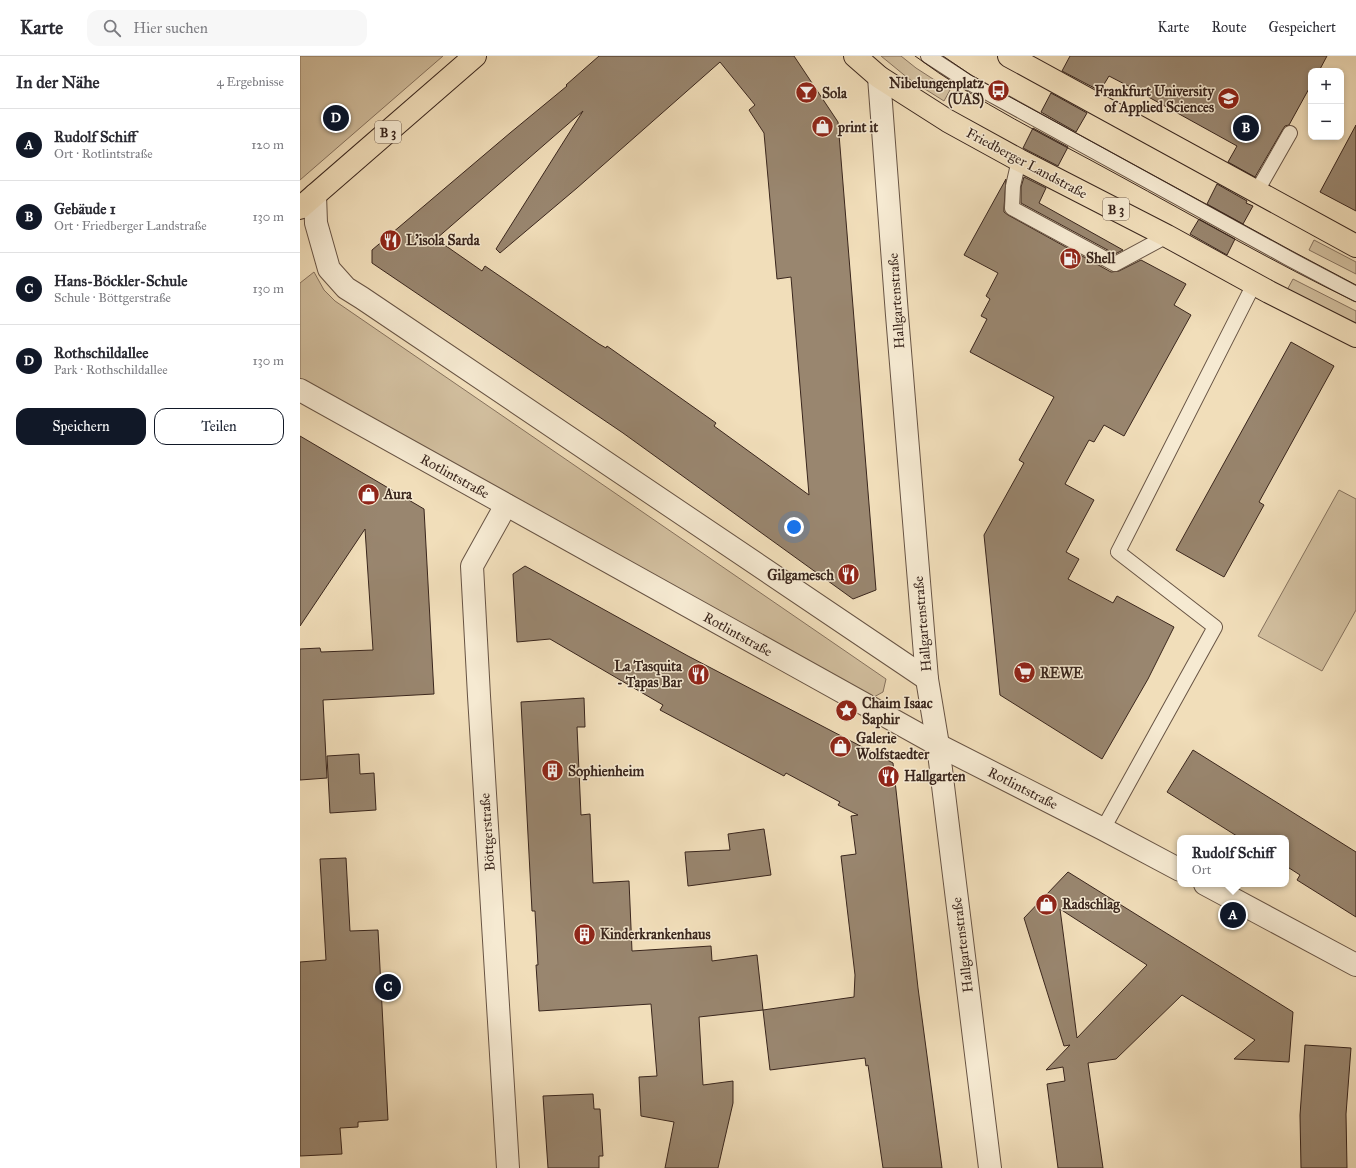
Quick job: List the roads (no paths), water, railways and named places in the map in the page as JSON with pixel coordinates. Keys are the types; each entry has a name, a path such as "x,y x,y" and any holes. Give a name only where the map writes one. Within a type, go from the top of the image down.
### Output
{"main road":[{"name":"B 3","path":"308,201 476,56"},
{"name":"Friedberger Landstraße","path":"855,56 879,77 948,121 1019,160 1167,236 1254,284 1356,336"},
{"path":"1009,56 1356,246"}],"street":[{"name":"Hallgartenstraße","path":"879,77 927,679 938,745 990,1168"},
{"path":"308,201 329,270 346,288 927,679"},
{"name":"Rotlintstraße","path":"300,390 938,745 1177,868"},
{"name":"Böttgerstraße","path":"506,504 472,566 508,1168"},
{"path":"1211,887 1356,965"}],"lane":[{"path":"928,56 946,69 981,90 1356,294"},
{"path":"1257,191 1290,133"},
{"path":"1019,160 1013,186 1012,208 1115,264 1167,236"},
{"path":"1103,829 1215,627 1118,552 1254,284"}],"tram line":[{"path":"915,56 964,89 1014,119 1266,256 1356,302"},
{"path":"943,56 971,75 999,91 1356,285"}],"place":[{"name":"Nibelungenplatz (UAS)","path":"999,91"},
{"name":"Sola","path":"806,93"},
{"name":"Frankfurt University of Applied Sciences","path":"1229,99"},
{"name":"Rothschildallee","path":"336,118"},
{"name":"print it","path":"823,127"},
{"name":"Gebäude 1","path":"1246,128"},
{"name":"L'isola Sarda","path":"391,240"},
{"name":"Shell","path":"1070,258"},
{"name":"Aura","path":"368,494"},
{"name":"Gilgamesch","path":"849,575"},
{"name":"REWE","path":"1025,673"},
{"name":"La Tasquita - Tapas Bar","path":"698,674"},
{"name":"Chaim Isaac Saphir","path":"846,711"},
{"name":"Galerie Wolfstaedter","path":"841,746"},
{"name":"Sophienheim","path":"552,771"},
{"name":"Hallgarten","path":"888,776"},
{"name":"Radschlag","path":"1046,904"},
{"name":"Rudolf Schiff","path":"1233,915"},
{"name":"Kinderkrankenhaus","path":"584,934"},
{"name":"Hans-Böckler-Schule","path":"388,987"}]}
